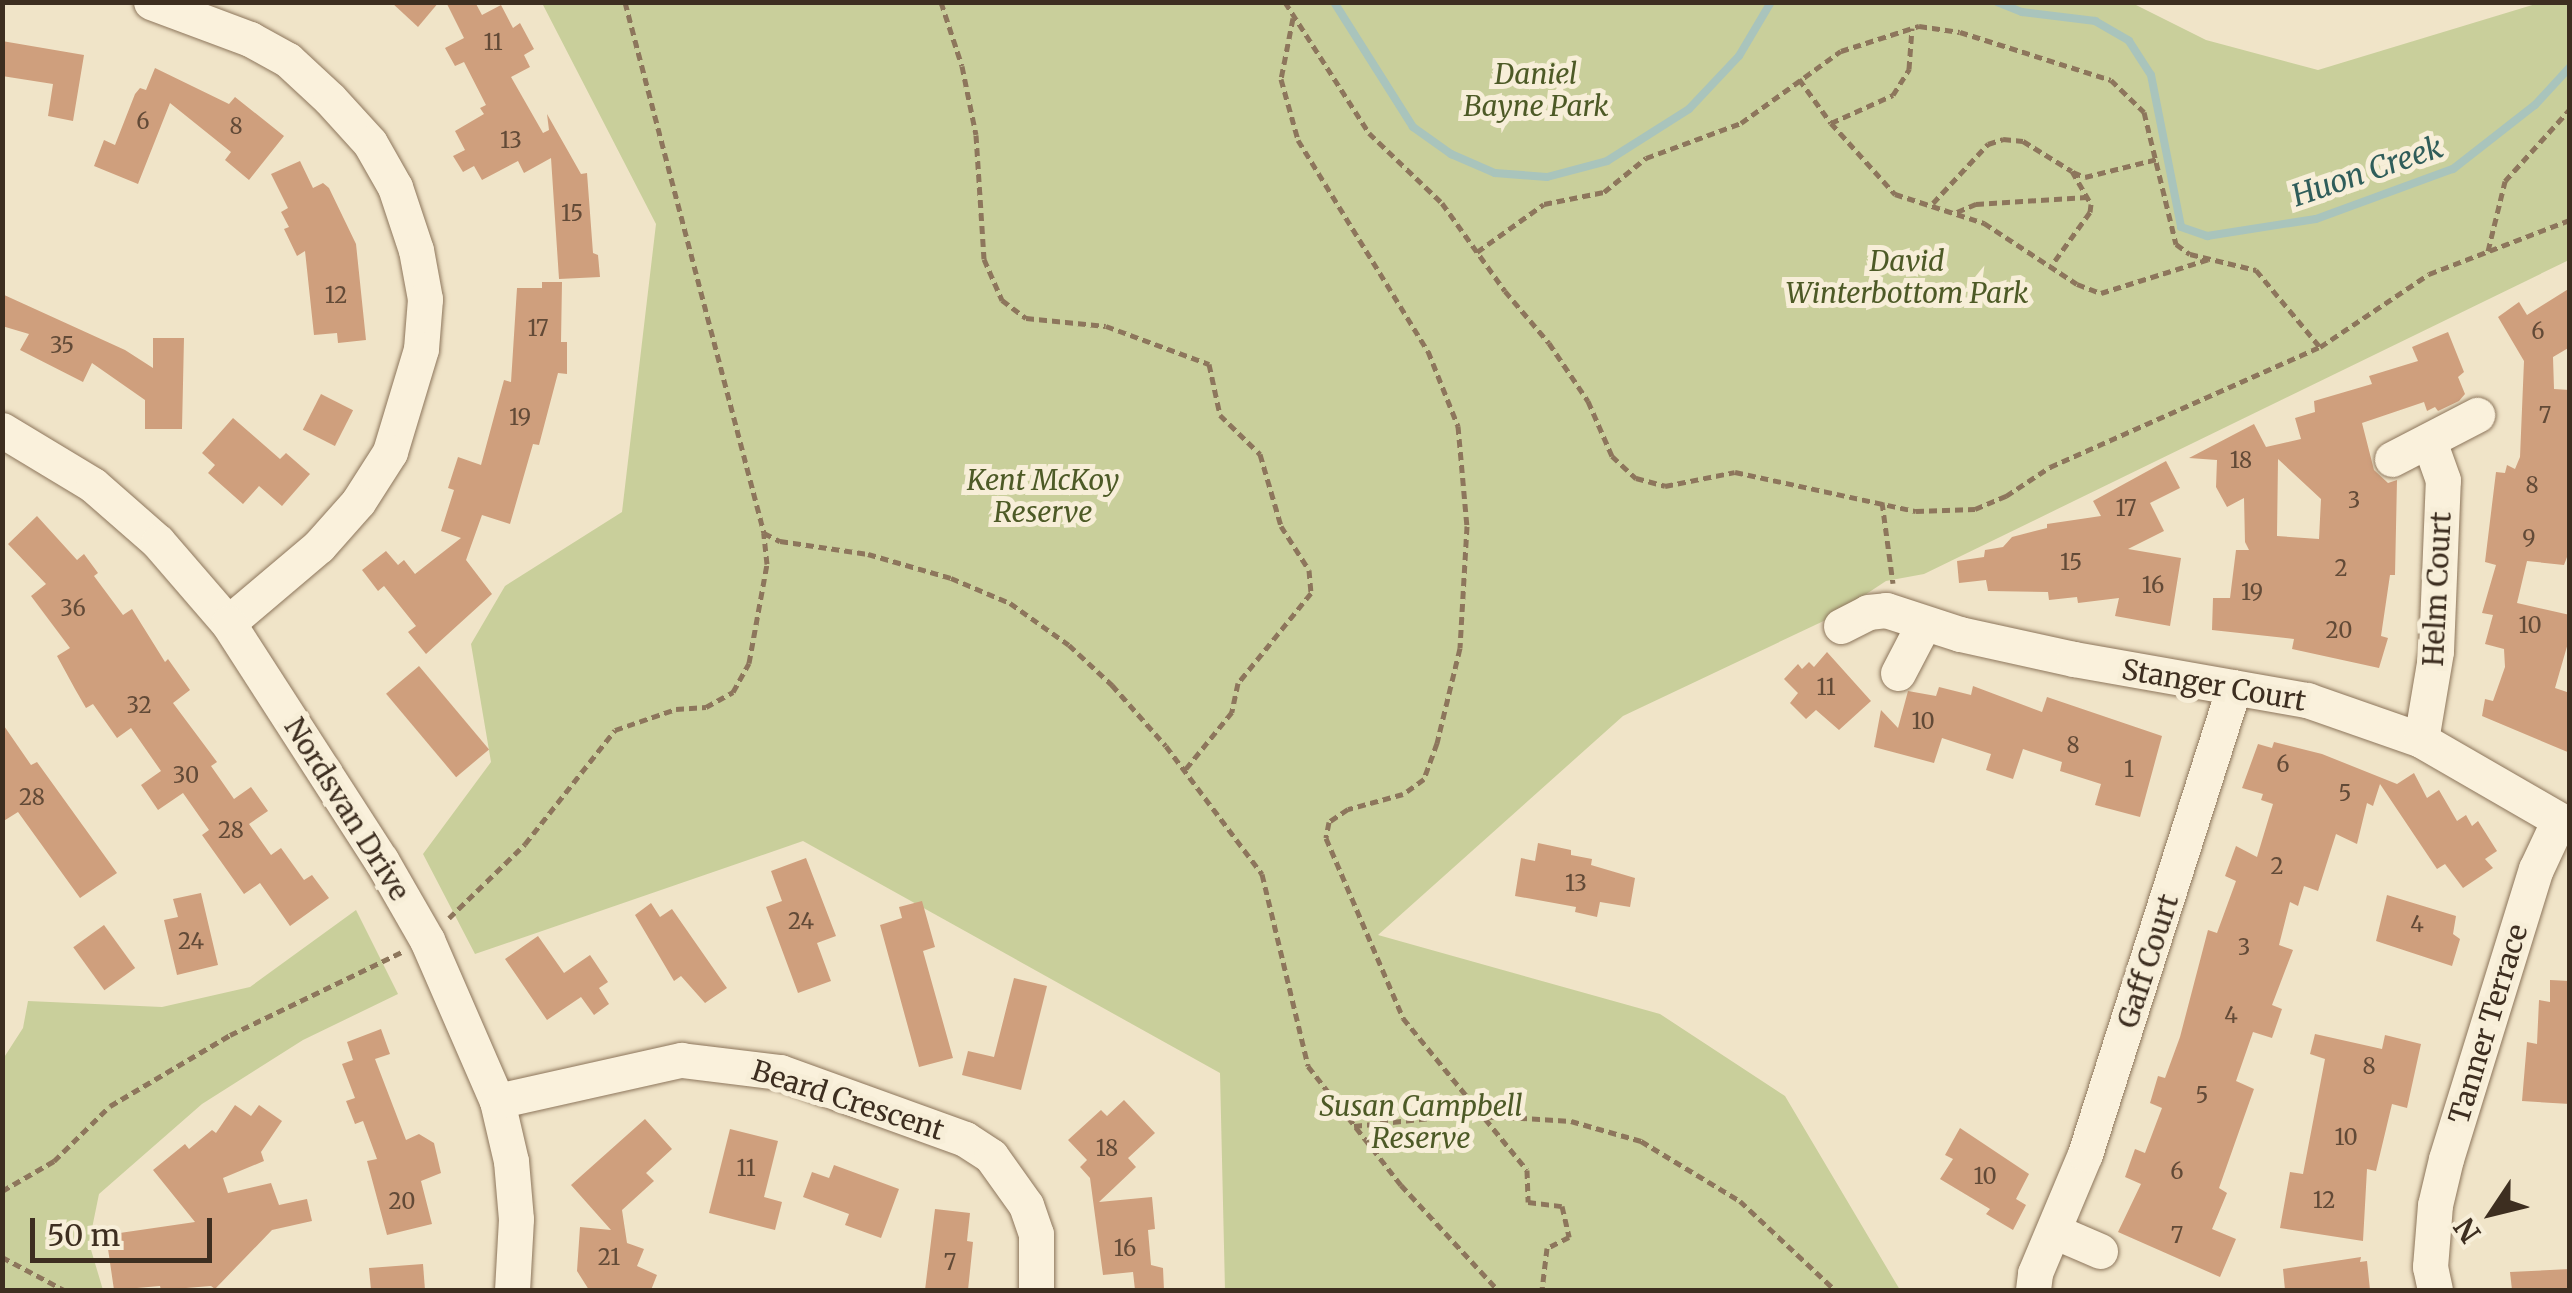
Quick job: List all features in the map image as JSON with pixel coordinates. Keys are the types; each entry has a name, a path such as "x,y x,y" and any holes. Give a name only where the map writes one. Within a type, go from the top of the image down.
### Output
{"street":[{"path":"151,2 250,39 288,60 330,98 370,143 395,187 426,299 422,349 390,452 358,502 320,546 228,623"},
{"path":"2392,459 2477,415"},
{"name":"Nordsvan Drive","path":"2,430 93,485 158,542 228,623 381,860 427,940 497,1101 511,1161 516,1219 512,1290"},
{"name":"Helm Court","path":"2422,740 2436,651 2443,480 2429,441"},
{"name":"Stanger Court","path":"1841,626 1868,612 1910,618 2074,659 2307,700 2422,740 2564,824"},
{"path":"1898,673 1910,618"},
{"name":"Gaff Court","path":"2034,1282 2056,1232 2120,1049 2234,687"},
{"name":"Tanner Terrace","path":"2435,1290 2430,1267 2434,1205 2446,1159 2536,869 2564,824"},
{"name":"Beard Crescent","path":"497,1101 681,1060 729,1063 799,1079 965,1139 991,1156 1026,1205 1036,1234 1036,1290"},
{"path":"2056,1232 2100,1251"}],"path":[{"path":"2,1192 54,1161 110,1106 230,1034 427,940 526,844 616,730 676,709 706,707 733,692 749,663 767,564 764,533 624,2"},
{"path":"941,2 962,66 976,135 984,259 1002,300 1026,318 1106,326 1209,364 1220,415 1260,454 1281,526 1309,570 1310,594 1244,674 1232,712 1184,771"},
{"path":"1285,2 1368,133 1442,203 1549,343 1588,401 1612,456 1636,478 1665,486 1735,472 1931,513 1975,509 2006,496 2050,466 2320,347 2430,274 2570,220"},
{"path":"1293,17 1281,79 1298,140 1428,351 1458,426 1467,526 1460,648 1424,780 1403,794 1348,809 1329,822 1326,838 1403,1018 1526,1170 1528,1202 1562,1206 1569,1237 1547,1248 1542,1290"},
{"path":"1477,252 1544,204 1604,192 1646,158 1741,123 1798,78 1842,51 1912,28 1960,32 2111,80 2144,112 2167,220 2176,244 2190,254 2256,270 2320,347"},
{"path":"1831,123 1893,95 1904,84 1912,28"},
{"path":"1798,78 1831,123 1895,194 1984,223 2077,284 2101,293 2212,258"},
{"path":"2488,251 2506,180 2570,108"},
{"path":"1932,204 1988,144 2003,139 2023,141 2085,177 2157,159"},
{"path":"2052,266 2090,212 2088,197 2072,171"},
{"path":"1957,212 1976,204 2088,197"},
{"path":"1882,502 1910,618"},
{"path":"764,533 780,540 901,564 1010,602 1068,644 1112,685 1262,874 1308,1066 1354,1126 1498,1290"},
{"path":"1354,1126 1479,1116 1571,1121 1641,1141 1740,1201 1835,1290"},
{"path":"2,1257 64,1290"}],"green space":[{"path":"1332,2 1349,30 1334,3 2130,2 2206,40 2318,70 2539,3 2569,3 2569,260 1924,574 1886,581 1830,618 1623,716 1378,935 1660,1014 1785,1096 1900,1290 1225,1290 1220,1073 803,841 475,954 423,854 491,762 471,644 505,586 622,512 656,224 542,3"},
{"path":"356,910 398,994 303,1040 202,1104 99,1194 89,1243 103,1290 3,1290 3,1059 23,1028 28,1001 162,1007 250,987"}],"building":[{"path":"391,2 439,2 418,27"},
{"path":"446,2 475,2 482,15 501,5 513,28 520,23 534,49 524,55 530,67 511,77 543,133 549,130 547,114 581,174 587,173 593,253 598,255 600,277 559,279 551,158 524,173 518,161 482,180 474,166 463,172 453,156 465,150 455,131 484,114 480,108 486,105 464,62 455,66 445,48 464,38"},
{"path":"2,41 84,55 73,121 48,116 53,84 2,76"},
{"path":"155,68 229,104 235,97 284,136 249,180 225,160 231,152 170,103 138,184 94,166 104,140 115,145 135,94 140,88 146,90"},
{"path":"300,161 313,188 323,183 329,188 356,244 366,340 338,343 337,333 314,335 305,251 297,256 284,229 289,227 281,212 288,208 271,174"},
{"path":"542,282 562,282 561,342 567,342 567,374 558,373 539,445 533,444 510,524 482,515 466,560 492,594 426,654 408,632 416,626 384,586 378,591 362,570 386,551 398,565 404,560 415,574 461,538 441,531 454,490 448,488 458,457 481,465 504,380 511,382 517,288 542,288"},
{"path":"2570,288 2570,347 2553,357 2554,389 2570,390 2570,549 2564,565 2527,561 2517,603 2570,615 2570,636 2555,688 2570,693 2570,753 2482,716 2485,699 2493,701 2505,667 2504,649 2485,644 2493,615 2482,613 2496,565 2485,562 2496,472 2505,473 2507,465 2515,469 2520,457 2524,361 2498,317 2519,302 2527,315"},
{"path":"2,294 125,350 153,368 153,338 184,338 182,429 145,429 145,400 92,363 83,382 20,350 29,334 2,326"},
{"path":"2448,332 2464,372 2458,377 2465,394 2438,411 2435,407 2427,411 2424,402 2362,423 2374,470 2388,483 2397,480 2395,575 2390,575 2381,636 2388,638 2379,668 2292,649 2294,639 2212,630 2213,598 2230,598 2236,550 2249,550 2245,542 2244,498 2227,507 2216,487 2217,460 2189,458 2254,424 2266,447 2301,439 2295,418 2315,412 2314,401 2372,384 2369,376 2418,361 2412,347","holes":["2278,459 2321,499 2319,539 2277,536"]},
{"path":"321,394 353,410 335,446 303,430"},
{"path":"233,418 280,459 286,453 310,474 282,506 259,486 243,504 208,473 215,465 202,453"},
{"path":"2166,461 2180,488 2150,503 2164,531 2128,549 2181,558 2170,626 2115,616 2119,598 2078,603 2077,597 2049,600 2048,592 1988,591 1986,580 1959,583 1957,561 1984,557 1985,550 2003,547 2012,537 2047,528 2047,524 2101,516 2093,501"},
{"path":"37,516 77,560 84,554 98,573 94,576 123,615 132,609 165,662 168,659 190,690 173,703 217,762 211,766 234,799 251,787 268,811 249,824 271,855 281,848 304,880 312,875 329,898 290,926 260,883 244,894 202,835 209,830 183,793 158,810 141,785 161,771 131,728 117,738 93,704 86,708 57,656 70,648 31,596 46,584 8,544"},
{"path":"1827,652 1871,701 1839,730 1816,710 1806,719 1790,703 1798,693 1784,679 1798,664 1802,669 1809,662 1814,667"},
{"path":"419,666 489,749 456,777 386,694"},
{"path":"1973,686 2042,712 2047,697 2162,736 2140,817 2095,805 2101,784 2060,771 2062,762 2023,749 2013,779 1986,770 1991,754 1942,738 1934,763 1874,747 1881,710 1898,728 1908,691 1936,696 1939,687 1971,695"},
{"path":"2,723 31,765 37,762 117,873 80,898 18,812 2,822"},
{"path":"2274,742 2322,754 2397,784 2414,773 2427,798 2439,790 2457,821 2466,815 2472,826 2478,821 2497,851 2485,859 2493,868 2463,888 2445,864 2437,869 2380,784 2373,806 2367,803 2357,844 2336,834 2318,891 2304,886 2298,906 2290,902 2279,945 2293,950 2272,1005 2282,1009 2272,1038 2253,1032 2236,1081 2254,1089 2219,1188 2227,1193 2212,1229 2236,1239 2220,1277 2118,1232 2141,1184 2125,1177 2135,1149 2145,1153 2162,1108 2150,1103 2158,1076 2165,1078 2180,1037 2208,930 2217,933 2236,881 2225,876 2236,846 2257,857 2273,804 2261,800 2263,794 2242,788 2258,744 2272,748"},
{"path":"1538,843 1571,850 1571,855 1592,859 1591,865 1635,878 1630,907 1600,902 1597,917 1575,912 1576,907 1515,896 1521,858 1535,861"},
{"path":"806,858 836,936 817,943 831,981 798,993 766,907 782,901 771,871"},
{"path":"201,893 218,965 177,975 164,920 178,917 173,899"},
{"path":"2387,895 2456,916 2453,934 2460,939 2452,966 2376,941"},
{"path":"922,901 935,947 923,951 953,1058 919,1067 880,925 902,918 899,907"},
{"path":"651,903 660,917 672,909 727,988 705,1003 681,976 674,981 635,915"},
{"path":"104,925 135,968 104,990 73,947"},
{"path":"538,936 564,973 590,955 608,982 599,988 609,1004 594,1015 581,997 547,1020 505,959"},
{"path":"1014,978 1047,986 1021,1090 962,1075 968,1051 994,1057"},
{"path":"2550,980 2570,981 2570,1104 2522,1101 2527,1042 2537,1044 2539,1000 2550,1002"},
{"path":"381,1029 390,1054 375,1059 406,1140 419,1134 434,1143 441,1173 421,1181 432,1224 387,1235 367,1161 377,1159 363,1121 355,1124 346,1101 355,1098 342,1064 353,1060 347,1042"},
{"path":"2315,1034 2382,1049 2385,1035 2421,1044 2407,1108 2392,1104 2376,1171 2367,1169 2363,1241 2280,1228 2290,1172 2303,1174 2325,1059 2310,1054"},
{"path":"1124,1100 1155,1133 1128,1158 1136,1167 1099,1202 1152,1197 1155,1229 1148,1230 1151,1265 1163,1268 1164,1290 1135,1290 1133,1272 1103,1275 1090,1178 1080,1167 1087,1160 1068,1140 1101,1110 1107,1116"},
{"path":"235,1105 251,1116 259,1105 282,1121 261,1152 264,1161 223,1178 228,1193 271,1183 279,1205 307,1199 312,1221 272,1230 215,1289 211,1286 161,1290 160,1286 114,1290 106,1235 195,1222 153,1170 185,1144 189,1149 212,1130 216,1133"},
{"path":"645,1119 672,1149 646,1173 654,1181 622,1210 627,1243 644,1249 637,1266 657,1275 651,1290 589,1290 577,1271 580,1227 611,1230 571,1185"},
{"path":"1960,1128 2029,1174 2016,1199 2026,1205 2013,1230 1986,1214 1990,1209 1940,1179 1953,1159 1945,1155"},
{"path":"730,1129 778,1141 764,1197 782,1202 775,1230 709,1213"},
{"path":"834,1165 899,1189 881,1238 845,1225 849,1214 803,1197 812,1172 829,1178"},
{"path":"935,1209 970,1213 967,1241 973,1242 968,1290 925,1290"},
{"path":"2361,1257 2360,1262 2367,1261 2370,1290 2285,1290 2283,1269"},
{"path":"423,1264 425,1290 371,1290 369,1268"},
{"path":"2570,1269 2570,1290 2512,1290 2510,1272"}],"waterway":[{"name":"Huon Creek","path":"1334,2 1413,127 1451,154 1495,173 1547,177 1607,161 1689,109 1739,56 1771,2"},
{"name":"Huon Creek","path":"1997,2 2022,12 2095,21 2129,41 2151,75 2181,227 2207,236 2316,219 2453,169 2535,105 2570,67"}],"park label":[{"name":"Daniel Bayne Park","path":"1536,90"},
{"name":"David Winterbottom Park","path":"1907,277"},
{"name":"Kent McKoy Reserve","path":"1043,496"},
{"name":"Susan Campbell Reserve","path":"1421,1122"}]}
